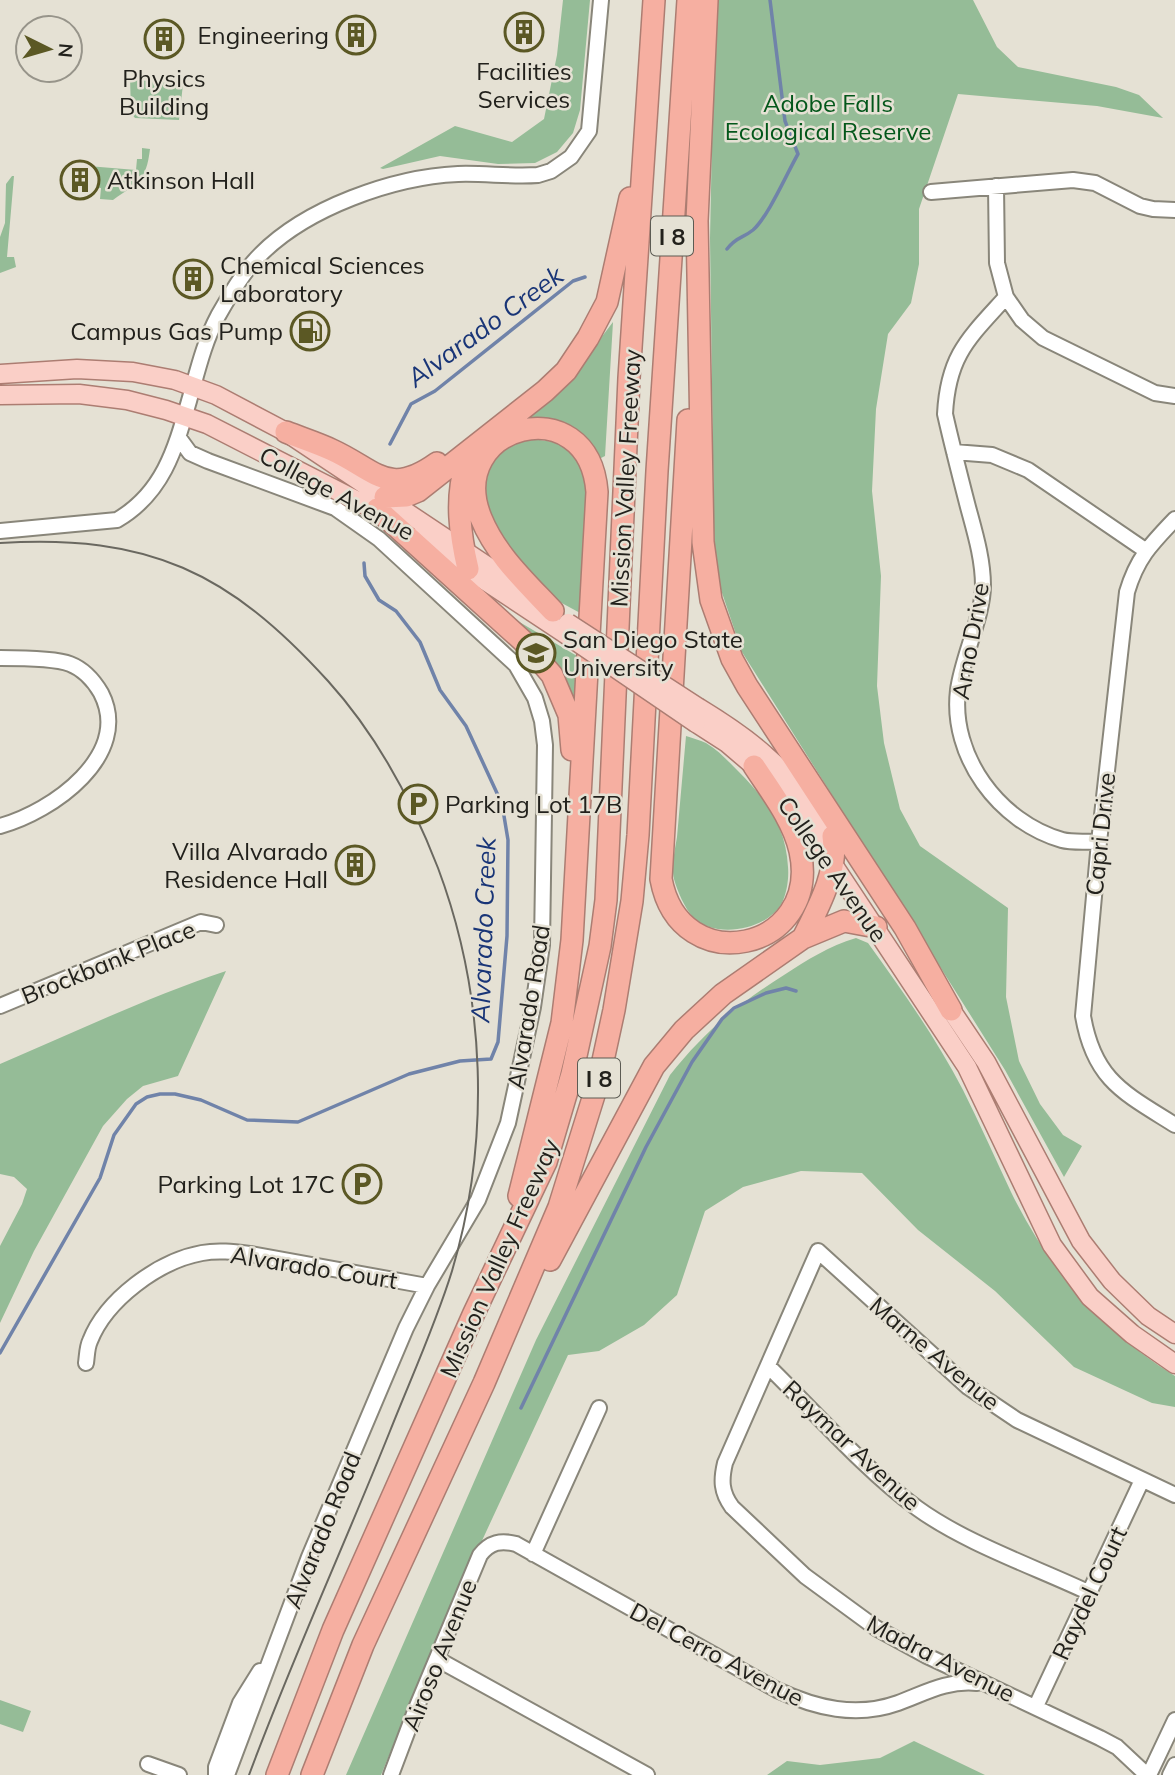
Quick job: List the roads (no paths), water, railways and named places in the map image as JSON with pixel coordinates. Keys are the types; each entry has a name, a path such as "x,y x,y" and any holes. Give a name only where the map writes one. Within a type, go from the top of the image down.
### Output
{"highway":[{"name":"Mission Valley Freeway","path":"277,1775 333,1630 474,1313 545,1162 572,1074 600,946 606,900 622,513 654,0"},
{"name":"Mission Valley Freeway","path":"312,1775 362,1645 484,1383 559,1208 599,1079 625,953 638,835 657,471 688,0"},
{"path":"707,0 693,337 661,879 670,907 685,926 702,938 721,944 746,942 772,931 793,909 801,891 802,864 796,836 754,766"},
{"path":"381,503 418,491 472,449 558,380 589,338 607,302 644,138"},
{"path":"697,221 703,542 707,582 720,630 747,686 905,928 951,1010"},
{"path":"286,432 334,451 373,475 392,480 411,478 443,459 575,357"},
{"path":"508,1244 562,1023 572,940 597,492 596,475 582,448 568,436 546,428 521,429 498,441 480,462 474,488 476,500 480,515 498,549 563,623"},
{"path":"466,560 459,489 472,449"},
{"path":"381,503 523,641 552,675 569,715 574,763 577,853"},
{"path":"803,938 834,867 836,854 833,836"},
{"path":"484,1383 654,1066 684,1030 723,994 803,938 844,921 876,927"}],"main road":[{"name":"College Avenue","path":"0,374 86,369 134,372 193,386 216,395 286,432 381,503 697,715 754,766 799,813 876,927 967,1066 1052,1245 1090,1297 1132,1334 1175,1364"},
{"name":"College Avenue","path":"0,395 79,394 108,397 185,416 381,503"},
{"name":"College Avenue","path":"466,560 563,623"},
{"name":"College Avenue","path":"697,715 740,735 767,757 804,795 986,1062 1081,1241 1112,1282 1148,1316 1175,1334"}],"street":[{"path":"0,531 117,520 147,499 180,438 193,386 217,318 260,254 301,223 355,196 401,183 457,174 538,175 551,171 571,157 589,131 601,0"},
{"path":"930,192 1073,180 1095,183 1140,206 1175,210"},
{"path":"996,186 996,263 1006,298 1022,320 1043,338 1156,393 1175,396"},
{"name":"Arno Drive","path":"1006,298 958,354 946,391 945,414 982,562 983,590 958,689 961,736 976,774 999,803 1018,820 1065,841 1099,842"},
{"name":"Alvarado Road","path":"180,438 190,453 335,508 379,538 508,655 530,687 539,710 545,745 542,945 533,1007 508,1123 478,1200 427,1286 402,1339 313,1546 227,1775"},
{"path":"954,452 992,455 1028,470 1145,550"},
{"name":"Capri Drive","path":"1175,519 1145,550 1133,571 1127,592 1083,1016 1087,1040 1104,1074 1123,1092 1175,1125"},
{"path":"0,658 70,663 94,681 107,706 108,725 105,742 83,776 49,806 0,825"},
{"name":"Brockbank Place","path":"0,1006 201,922 216,925"},
{"name":"Alvarado Court","path":"86,1363 89,1342 110,1307 145,1277 180,1259 202,1253 221,1251 251,1254 427,1286"},
{"name":"Marne Avenue","path":"769,1367 818,1251 968,1387 1017,1420 1175,1494"},
{"name":"Madra Avenue","path":"769,1367 725,1463 722,1489 732,1507 832,1598 876,1628 918,1652 990,1684 1117,1747 1148,1775"},
{"name":"Raymar Avenue","path":"769,1367 879,1476 917,1508 968,1537 1090,1593"},
{"path":"533,1554 599,1408"},
{"name":"Raydel Court","path":"1036,1706 1142,1480"},
{"name":"Del Cerro Avenue","path":"496,1542 516,1544 777,1690 817,1706 839,1710 870,1709 899,1703 946,1684 990,1684"},
{"name":"Airoso Avenue","path":"391,1775 480,1555 485,1548 496,1542"},
{"name":"Alvarado Road","path":"216,1775 216,1767 240,1703 270,1655"},
{"path":"437,1660 647,1775"},
{"path":"1148,1775 1175,1720"},
{"path":"148,1765 179,1775"},
{"path":"1170,1775 1175,1765"}],"waterway":[{"name":"Alvarado Creek","path":"727,249 759,224 798,154 785,121 770,0"},
{"name":"Alvarado Creek","path":"390,444 411,404 435,391 573,281 585,277"},
{"name":"Alvarado Creek","path":"0,1353 100,1178 114,1135 136,1104 147,1097 175,1094 201,1100 247,1120 298,1122 409,1074 460,1061 491,1059 498,1042 507,936 508,840 502,804 466,726 440,690 420,642 396,611 379,600 365,576 364,563"},
{"path":"521,1408 646,1147 692,1062 722,1019 734,1008 766,993 786,988 796,991"}],"tram line":[{"path":"0,543 100,545 143,554 183,568 220,587 256,612 292,643 362,723 404,793 438,868 466,967 478,1068 477,1120 465,1221 452,1271 422,1352 249,1775"}],"place":[{"name":"Facilities Services","path":"524,32"},
{"name":"Engineering","path":"356,35"},
{"name":"Physics Building","path":"164,39"},
{"name":"Atkinson Hall","path":"80,180"},
{"name":"Chemical Sciences Laboratory","path":"193,279"},
{"name":"Campus Gas Pump","path":"310,331"},
{"name":"San Diego State University","path":"536,653"},
{"name":"Parking Lot 17B","path":"418,804"},
{"name":"Villa Alvarado Residence Hall","path":"355,865"},
{"name":"Parking Lot 17C","path":"362,1184"}],"park label":[{"name":"Adobe Falls Ecological Reserve","path":"828,117"}]}
